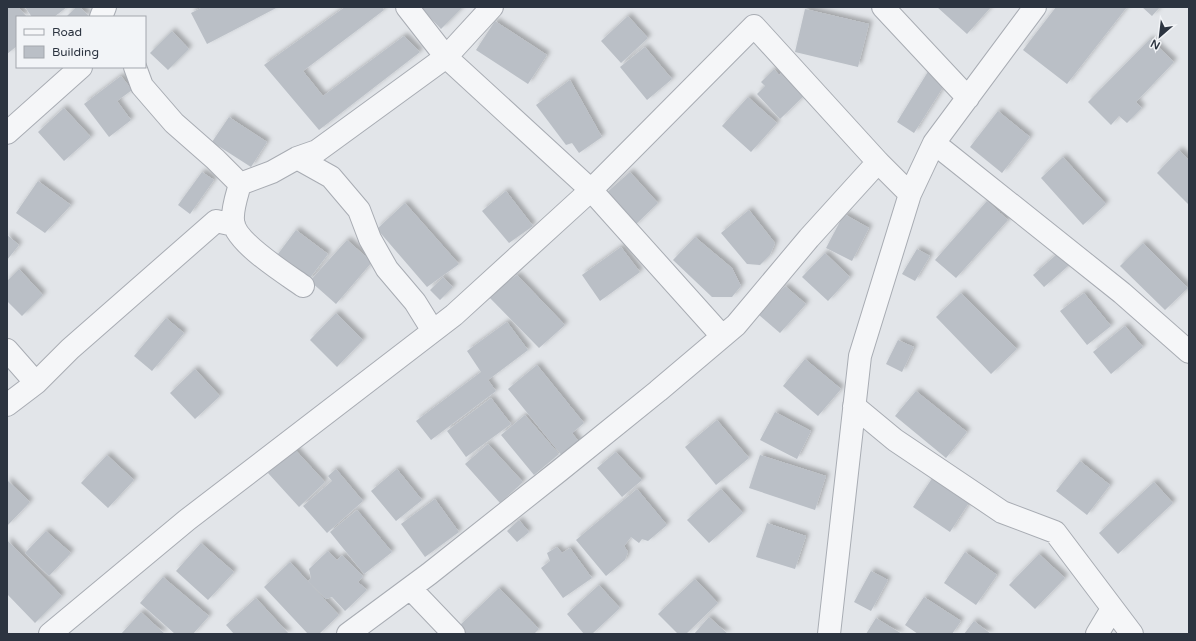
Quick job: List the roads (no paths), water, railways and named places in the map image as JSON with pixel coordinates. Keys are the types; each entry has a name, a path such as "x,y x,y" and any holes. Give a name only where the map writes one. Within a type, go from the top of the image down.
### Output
{"street":[{"path":"407,7 446,57 591,190 722,336"},
{"path":"240,184 272,172 296,158 317,151 446,57 492,7"},
{"path":"883,7 968,98"},
{"path":"828,634 860,356 910,194 934,143 1035,7"},
{"path":"50,634 187,520 454,315 591,190 754,26 878,162 910,194"},
{"path":"7,133 80,68"},
{"path":"134,68 142,86 174,123 215,159 240,184"},
{"path":"934,143 1122,292 1189,352"},
{"path":"296,158 331,177 359,210 370,240 387,269 415,302 433,331"},
{"path":"348,634 410,588 645,401 736,325 809,238 878,162"},
{"path":"240,184 232,221 238,234 259,255 302,286"},
{"path":"7,405 36,383 75,345 216,221 234,225"},
{"path":"7,350 36,383"},
{"path":"854,406 895,440 1002,512 1056,532 1132,634"},
{"path":"410,588 454,634"},
{"path":"1097,634 1112,609"}]}
